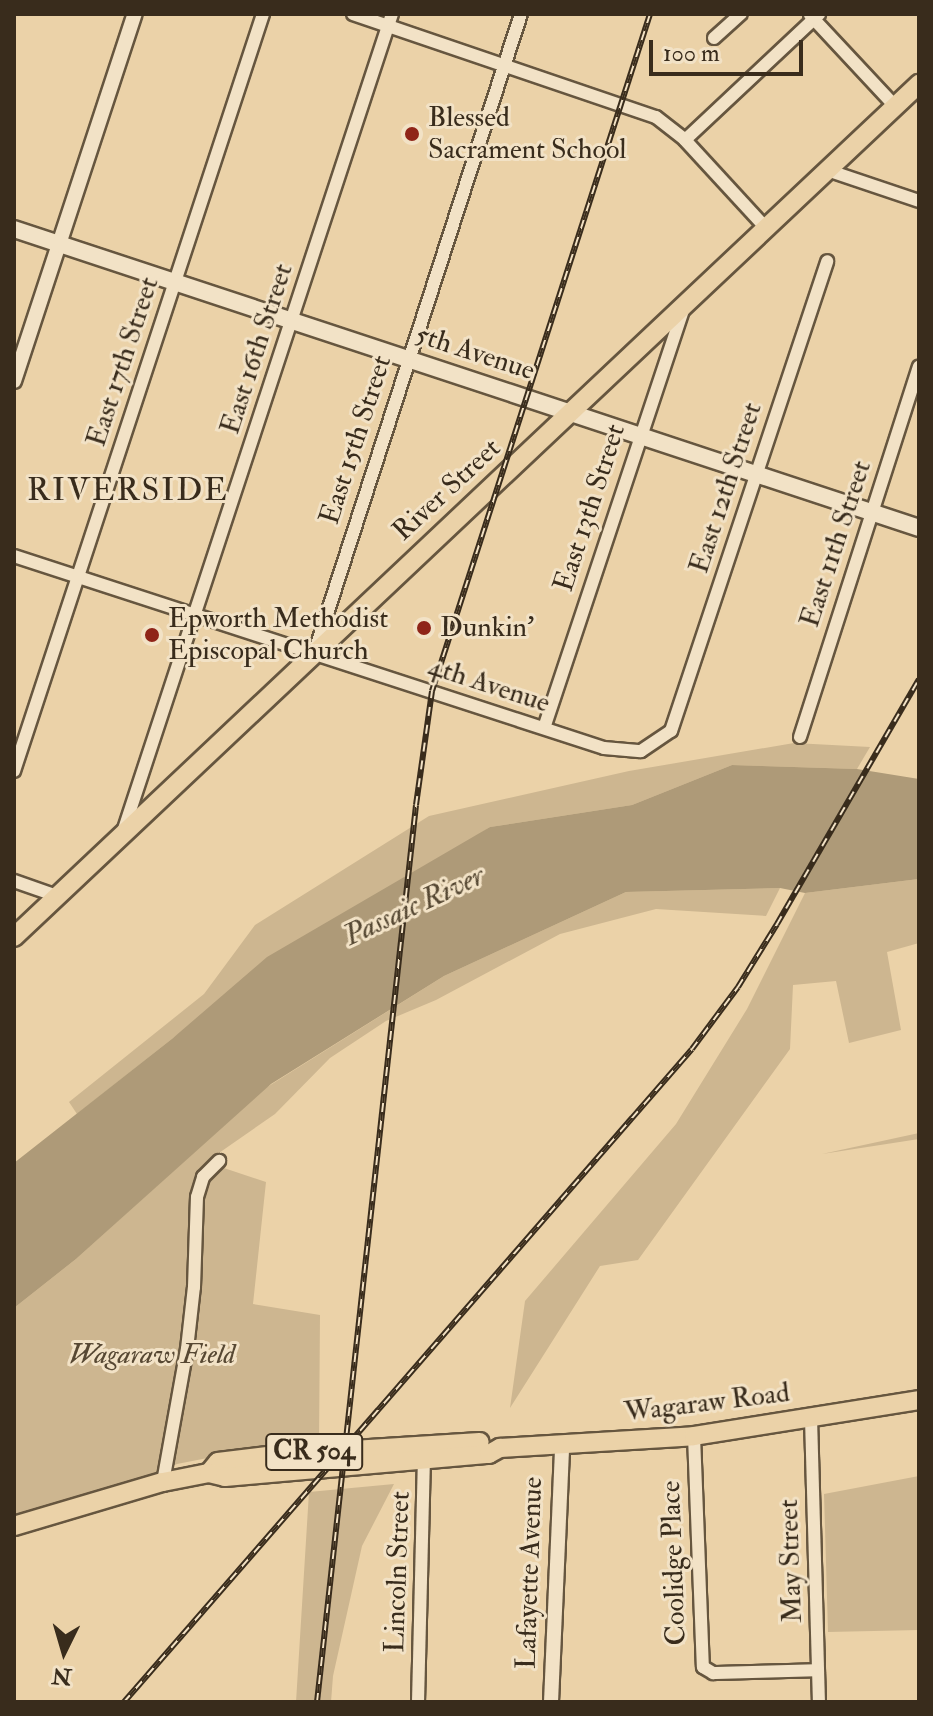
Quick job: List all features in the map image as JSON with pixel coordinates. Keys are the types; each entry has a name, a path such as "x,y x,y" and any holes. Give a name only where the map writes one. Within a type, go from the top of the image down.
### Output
{"main road":[{"name":"River Street","path":"14,937 919,84"},
{"name":"5th Avenue","path":"14,229 919,528"},
{"name":"Wagaraw Road","path":"14,1526 163,1482 209,1473 218,1462 424,1451 489,1442 500,1448 562,1447 694,1436 919,1400"}],"street":[{"path":"14,381 135,14"},
{"name":"East 17th Street","path":"14,771 263,14"},
{"path":"353,14 390,20 505,65 622,102 656,117 685,140 766,228"},
{"name":"East 15th Street","path":"314,654 407,358 521,14"},
{"path":"714,38 741,14"},
{"path":"685,140 814,16 895,106"},
{"name":"East 16th Street","path":"122,835 390,20"},
{"path":"827,170 919,201"},
{"name":"East 12th Street","path":"671,731 827,261"},
{"name":"East 13th Street","path":"544,728 685,304"},
{"name":"East 11th Street","path":"800,737 919,367"},
{"name":"4th Avenue","path":"14,556 544,728 629,752 654,746 671,731"},
{"path":"14,881 57,896"},
{"path":"163,1482 187,1349 194,1287 197,1197 203,1177 219,1161"},
{"name":"May Street","path":"811,1418 819,1702"},
{"name":"Coolidge Place","path":"694,1436 703,1667 713,1673 818,1670"},
{"name":"Lafayette Avenue","path":"551,1702 562,1447"},
{"name":"Lincoln Street","path":"418,1702 424,1451"}],"green space":[{"path":"794,743 870,747 857,769 732,765 632,805 490,827 173,1038 77,1114 69,1102 204,994 255,925 429,816 629,771"},
{"path":"919,879 919,943 887,952 901,1030 849,1043 836,981 793,985 790,1049 638,1260 600,1266 510,1408 525,1301 676,1124 747,1009 805,893"},
{"name":"Wagaraw Field","path":"780,888 766,916 656,909 560,934 436,1000 386,1021 330,1058 275,1114 206,1162 266,1182 253,1304 320,1315 319,1444 243,1451 177,1464 95,1495 14,1518 14,1308 76,1259 264,1089 444,976 626,892"},
{"path":"919,1133 919,1139 822,1154"},
{"path":"919,1476 919,1630 828,1632 824,1494"},
{"path":"394,1484 362,1546 333,1676 331,1702 296,1702 309,1492"}],"water":[{"name":"Passaic River","path":"732,765 857,769 919,779 919,879 805,893 780,888 626,892 444,976 271,1084 76,1259 14,1308 14,1163 173,1038 267,957 490,827 632,805"}],"railway":[{"path":"317,1702 416,805 432,691 650,14"},
{"path":"124,1702 692,1049 738,987 777,924 919,679"}],"place":[{"name":"Blessed Sacrament School","path":"412,134"},
{"name":"Dunkin'","path":"424,628"},
{"name":"Epworth Methodist Episcopal Church","path":"152,635"}],"district":[{"name":"RIVERSIDE","path":"128,490"}]}
